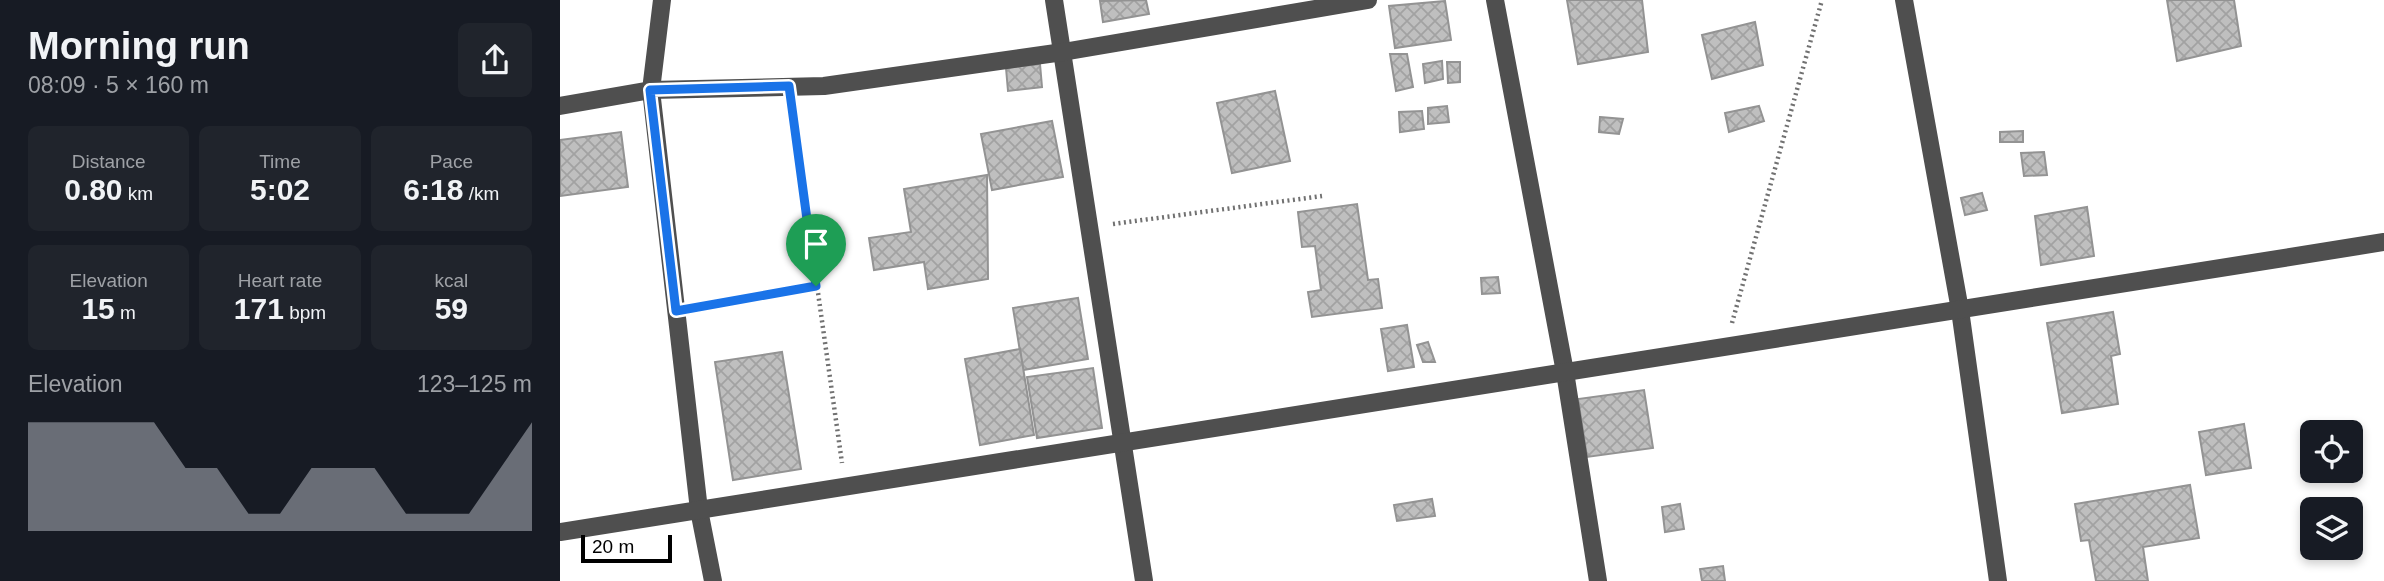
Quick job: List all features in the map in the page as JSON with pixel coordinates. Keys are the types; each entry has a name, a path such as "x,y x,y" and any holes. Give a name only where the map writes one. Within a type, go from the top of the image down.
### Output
{"street":[{"path":"662,0 650,90 699,510 713,581"},
{"path":"1054,0 1144,581"},
{"path":"560,106 650,90 824,86 1063,52 1368,0"},
{"path":"1495,0 1565,372 1598,581"},
{"path":"1904,0 1960,310 1998,581"},
{"path":"560,532 2384,242"}],"path":[{"path":"1726,347 1822,0"},
{"path":"789,86 845,487"},
{"path":"1091,227 1322,195"},
{"path":"676,311 816,286"}],"building":[{"path":"1146,0 1149,14 1103,22 1100,1"},
{"path":"1567,0 1642,0 1648,52 1578,64"},
{"path":"2167,0 2234,0 2241,46 2177,61"},
{"path":"1445,1 1451,40 1395,48 1389,6"},
{"path":"1755,22 1763,65 1712,79 1702,35"},
{"path":"1390,54 1407,54 1413,87 1396,91"},
{"path":"1442,61 1443,79 1425,83 1423,64"},
{"path":"1447,62 1460,62 1460,82 1448,83"},
{"path":"1040,64 1042,87 1008,91 1006,68"},
{"path":"1275,91 1290,161 1232,173 1217,103"},
{"path":"1447,106 1449,122 1428,124 1428,108"},
{"path":"1759,106 1764,121 1729,132 1725,113"},
{"path":"1422,111 1424,129 1400,132 1399,112"},
{"path":"1600,117 1623,119 1619,134 1599,132"},
{"path":"1052,121 1063,177 992,190 981,134"},
{"path":"2023,131 2023,142 2000,142 2000,132"},
{"path":"621,132 628,187 560,196 560,140"},
{"path":"2044,152 2047,175 2024,176 2021,153"},
{"path":"987,175 988,279 928,289 924,262 874,270 869,238 911,232 904,189"},
{"path":"1982,193 1987,210 1965,215 1961,198"},
{"path":"1357,204 1368,280 1378,279 1382,308 1312,317 1308,292 1321,290 1315,246 1302,247 1298,212"},
{"path":"2087,207 2094,256 2041,265 2035,216"},
{"path":"1498,277 1500,293 1482,294 1481,278"},
{"path":"1078,298 1088,359 1023,370 1013,308"},
{"path":"2113,312 2120,354 2111,356 2118,404 2062,413 2047,323"},
{"path":"1407,325 1414,367 1388,371 1381,329"},
{"path":"1428,342 1435,362 1423,362 1417,345"},
{"path":"1020,349 1034,435 980,445 965,359"},
{"path":"782,352 801,469 733,480 715,362"},
{"path":"1093,368 1102,428 1037,438 1027,377"},
{"path":"1644,390 1653,448 1587,457 1578,399"},
{"path":"2244,424 2251,468 2206,475 2199,432"},
{"path":"2190,485 2199,538 2143,547 2148,581 2096,581 2089,540 2081,541 2075,504"},
{"path":"1432,499 1435,516 1397,521 1394,505"},
{"path":"1680,504 1684,529 1665,532 1662,507"},
{"path":"1723,566 1725,581 1702,581 1700,569"}],"route":[{"path":"789,86 816,286 676,311 650,90 789,86"}]}
